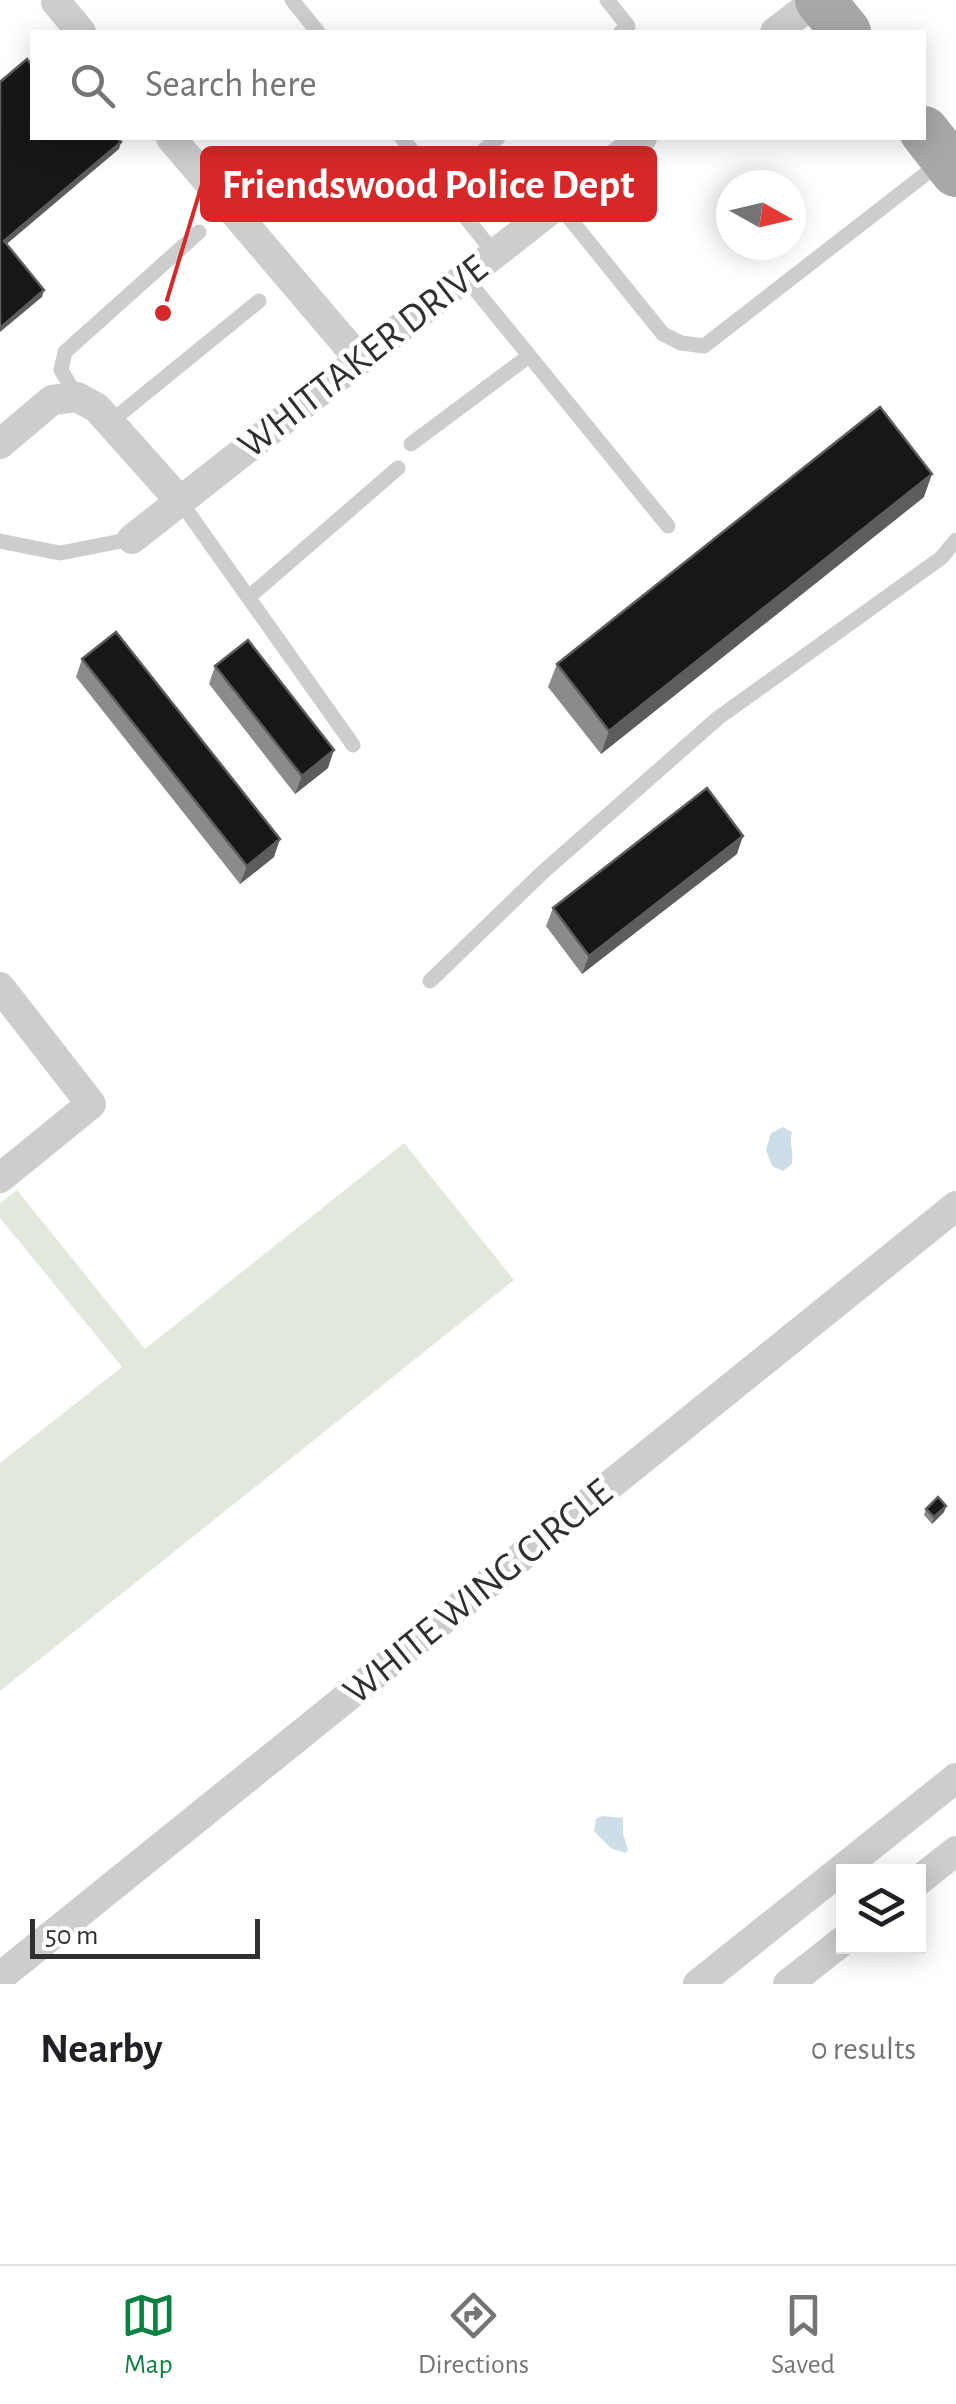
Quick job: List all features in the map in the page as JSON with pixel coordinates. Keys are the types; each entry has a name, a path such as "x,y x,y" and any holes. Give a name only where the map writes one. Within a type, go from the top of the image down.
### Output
{"main road":[{"path":"818,0 844,30"}],"street":[{"path":"779,30 818,0"},
{"path":"55,1 79,30"},
{"path":"173,140 360,360"},
{"name":"WHITTAKER DRIVE","path":"132,539 639,140"},
{"path":"0,444 52,400 77,397 97,408 180,501"},
{"path":"0,987 91,1104 0,1178"},
{"name":"WHITE WING CIRCLE","path":"0,1977 956,1206"},
{"path":"698,1984 956,1778"},
{"path":"926,1875 956,1851"},
{"path":"788,1984 836,1946"}],"lane":[{"path":"292,0 316,30"},
{"path":"608,0 628,26 623,30"},
{"path":"404,140 495,254"},
{"path":"441,187 496,140"},
{"path":"558,204 663,334 681,343 704,346 942,154"},
{"path":"77,397 61,370 65,352 200,232"},
{"path":"464,277 668,526"},
{"path":"110,422 259,301"},
{"path":"411,444 529,356"},
{"path":"248,598 398,468"},
{"path":"180,501 353,745"},
{"path":"0,541 60,554 132,539"},
{"path":"430,981 543,872 718,718 941,558 956,540"}],"shaded area":[{"path":"783,1127 792,1132 792,1164 783,1171 772,1166 766,1150 771,1133"},
{"path":"404,1143 514,1280 0,1691 0,1463 122,1367 0,1218 0,1203 17,1190 145,1349"},
{"path":"623,1818 626,1853 612,1849 594,1831 596,1819"}],"building":[{"path":"27,59 30,140 121,142 4,241 44,290 0,328 0,82"},
{"path":"880,407 932,474 609,731 557,664"},
{"path":"116,632 280,839 247,866 82,659"},
{"path":"248,640 334,750 302,776 215,666"},
{"path":"707,788 743,836 589,956 553,908"},
{"path":"938,1497 946,1506 934,1517 926,1509"}],"place":[{"name":"Friendswood Police Dept","path":"163,313"}]}
